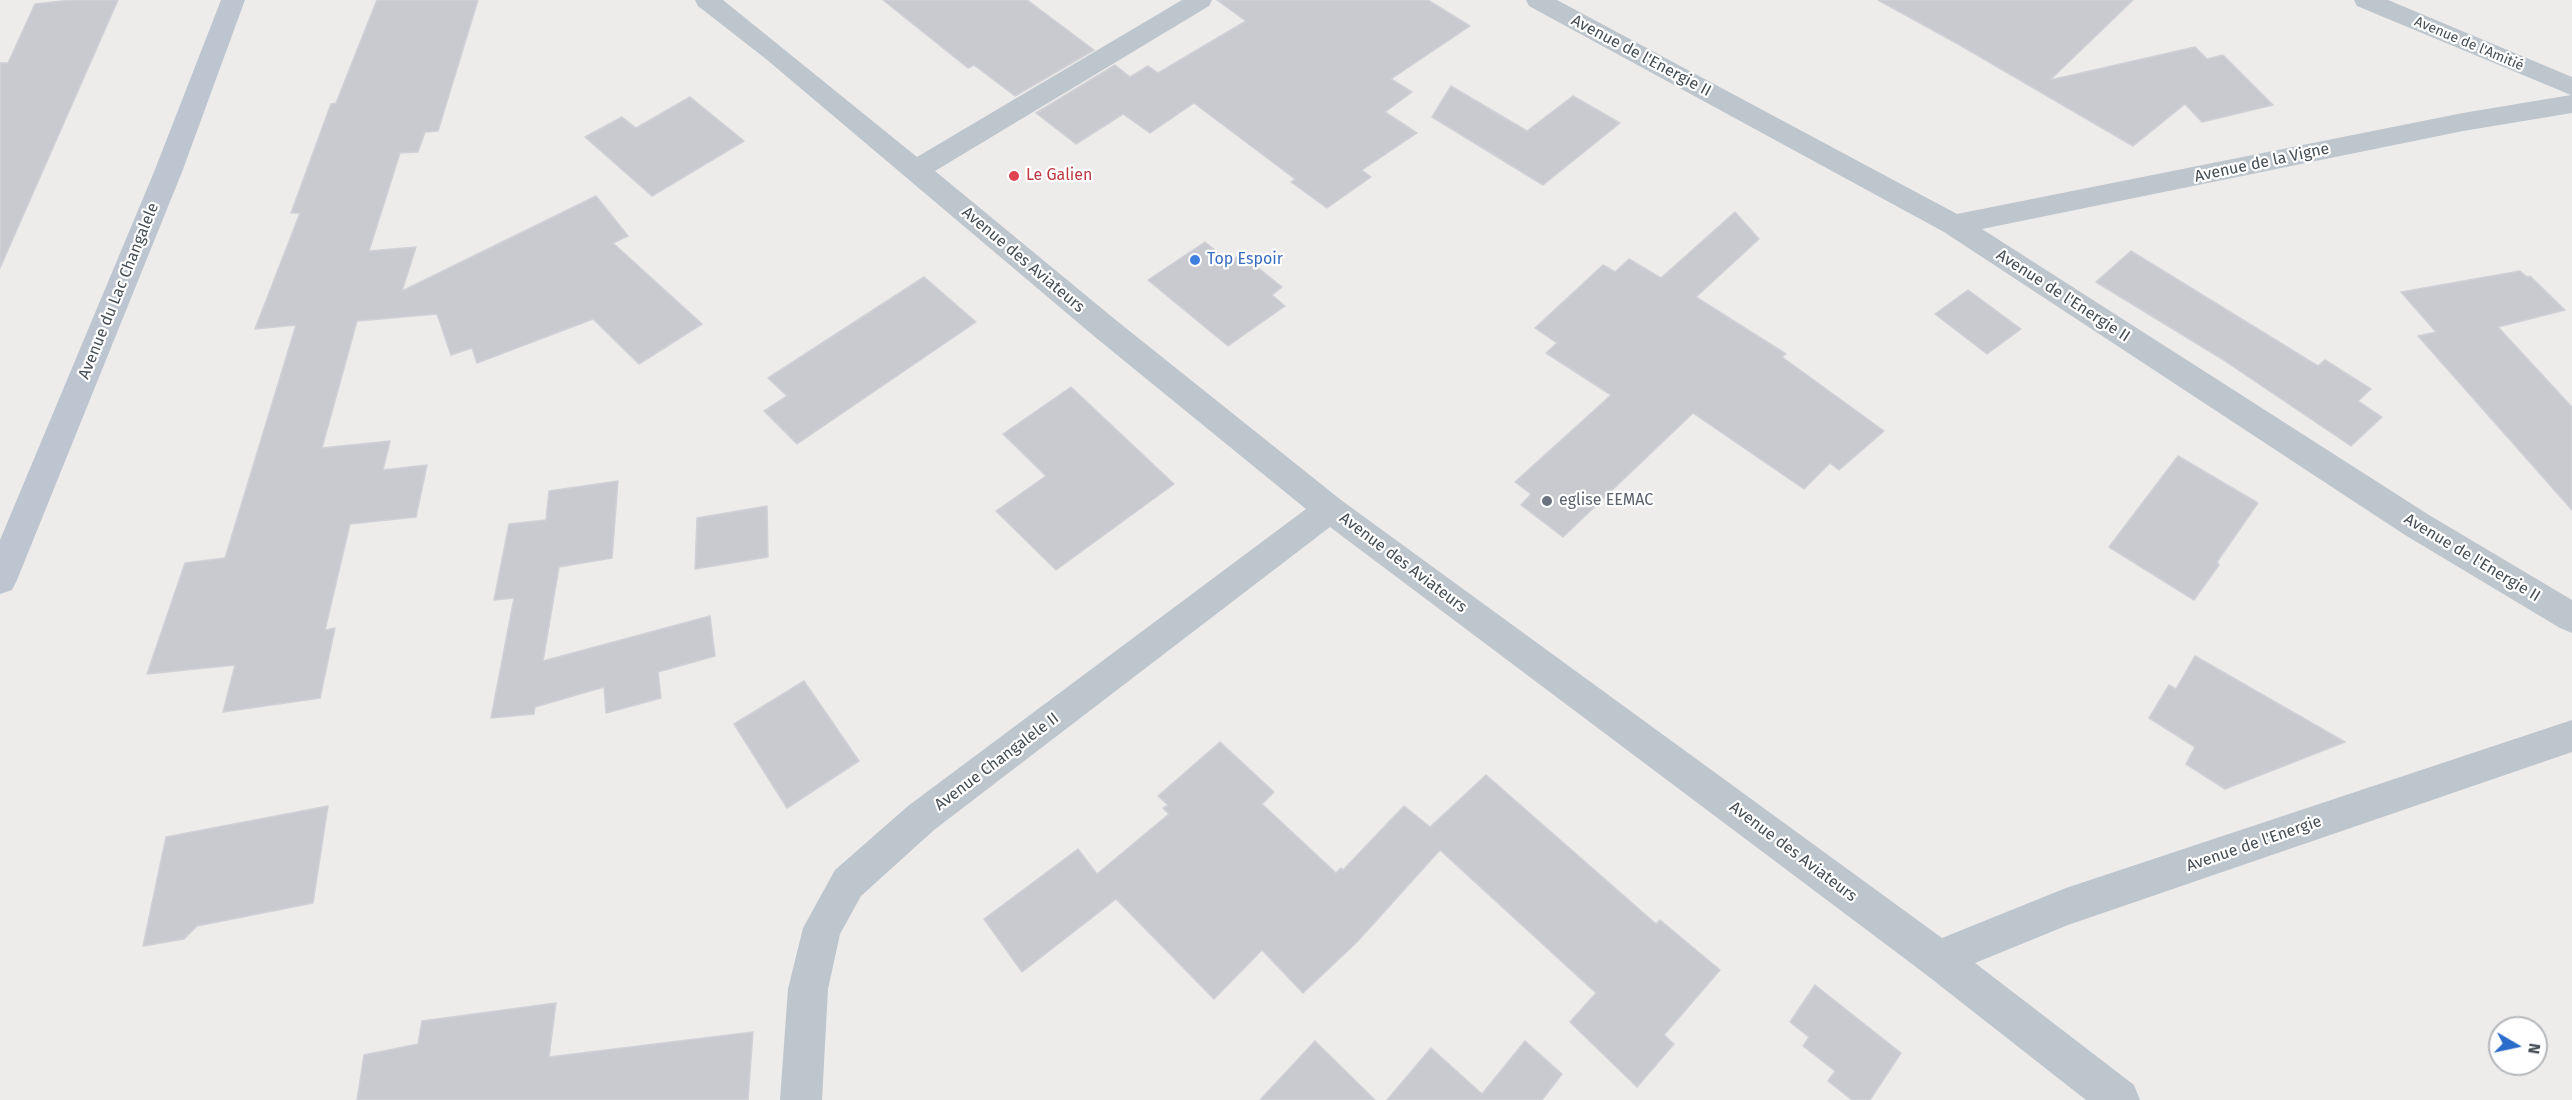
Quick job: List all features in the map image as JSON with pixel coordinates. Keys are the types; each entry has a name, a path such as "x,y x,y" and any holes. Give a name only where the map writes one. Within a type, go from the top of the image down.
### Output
{"street":[{"name":"Avenue du Lac Changalele","path":"0,580 168,172 233,0"},
{"name":"Avenue des Aviateurs","path":"707,0 916,170 1106,329 1330,508 1938,959 2119,1100"},
{"path":"916,170 1200,0"},
{"name":"Avenue de l'Energie II","path":"1538,0 1953,225 2417,525 2572,618"},
{"name":"Avenue de l'Amitié","path":"2366,0 2572,87"},
{"name":"Avenue de la Vigne","path":"1953,225 2452,124 2572,104"},
{"name":"Avenue Changalele II","path":"810,1090 808,989 822,928 848,884 921,819 1330,508"},
{"name":"Avenue de l'Energie","path":"1938,959 2066,908 2572,736"}],"building":[{"path":"71,0 118,0 0,268 0,63 8,63 35,4"},
{"path":"377,0 478,0 438,131 425,132 418,152 400,153 369,251 416,247 402,291 596,196 628,236 613,243 702,324 639,364 593,319 477,363 472,348 451,355 437,314 357,321 322,448 390,441 383,470 427,465 416,517 350,524 325,630 335,628 320,698 223,712 235,665 147,674 185,563 225,558 296,325 255,329 300,213 291,213 331,104 336,103"},
{"path":"883,0 1027,0 1094,50 1015,96 974,65 968,68"},
{"path":"1217,0 1428,0 1470,26 1391,79 1412,92 1385,112 1417,133 1362,170 1371,177 1327,208 1291,182 1295,179 1194,103 1150,133 1123,114 1076,144 1036,113 1115,65 1130,77 1148,66 1158,73 1246,21"},
{"path":"1878,0 2133,0 2050,80 2195,47 2207,59 2223,55 2273,105 2202,122 2185,104 2133,146"},
{"path":"1451,86 1527,131 1573,96 1620,123 1543,185 1432,117"},
{"path":"690,97 744,141 652,196 585,137 622,117 636,128"},
{"path":"1735,212 1759,239 1696,297 1786,354 1782,357 1884,431 1839,470 1830,463 1804,489 1693,413 1563,537 1521,505 1531,494 1515,482 1611,395 1546,353 1557,343 1535,328 1603,265 1615,272 1629,259 1661,278"},
{"path":"1205,242 1229,262 1241,254 1282,287 1272,295 1285,306 1228,346 1148,280"},
{"path":"2131,251 2318,366 2325,360 2371,389 2358,401 2382,417 2351,446 2222,359 2096,282"},
{"path":"2520,271 2527,277 2530,276 2565,310 2498,327 2572,407 2572,510 2418,336 2436,332 2401,292"},
{"path":"924,277 976,322 797,444 764,411 787,396 768,378"},
{"path":"1968,290 2021,329 1987,354 1935,314"},
{"path":"1071,387 1174,484 1056,570 996,511 1046,476 1003,434"},
{"path":"2178,456 2258,503 2194,600 2109,547"},
{"path":"618,481 612,558 559,567 543,661 710,616 715,656 658,672 661,698 606,713 604,687 535,707 534,714 491,718 514,598 494,600 509,524 546,520 549,491"},
{"path":"767,506 768,557 695,569 697,518"},
{"path":"2195,656 2345,742 2225,789 2186,764 2195,747 2149,718 2169,685 2176,689"},
{"path":"804,681 859,761 787,808 734,724"},
{"path":"1220,742 1274,792 1262,804 1336,873 1341,868 1343,870 1404,806 1430,827 1486,775 1656,924 1660,920 1720,970 1664,1035 1674,1044 1637,1087 1570,1022 1596,993 1440,850 1357,942 1303,993 1262,950 1214,999 1116,899 1022,972 984,919 1078,849 1097,874 1169,814 1163,808 1168,805 1158,796"},
{"path":"328,806 313,903 197,926 184,939 143,946 166,837"},
{"path":"1815,985 1901,1053 1870,1100 1852,1100 1828,1081 1835,1071 1803,1046 1809,1037 1790,1022"},
{"path":"556,1003 549,1057 753,1032 748,1100 357,1100 364,1055 418,1044 422,1021"},
{"path":"1315,1041 1375,1100 1260,1100"},
{"path":"1525,1041 1562,1074 1542,1100 1387,1100 1431,1048 1482,1094"}],"place":[{"name":"Le Galien","path":"1014,176"},
{"name":"Top Espoir","path":"1195,260"},
{"name":"eglise EEMAC","path":"1547,501"}]}
